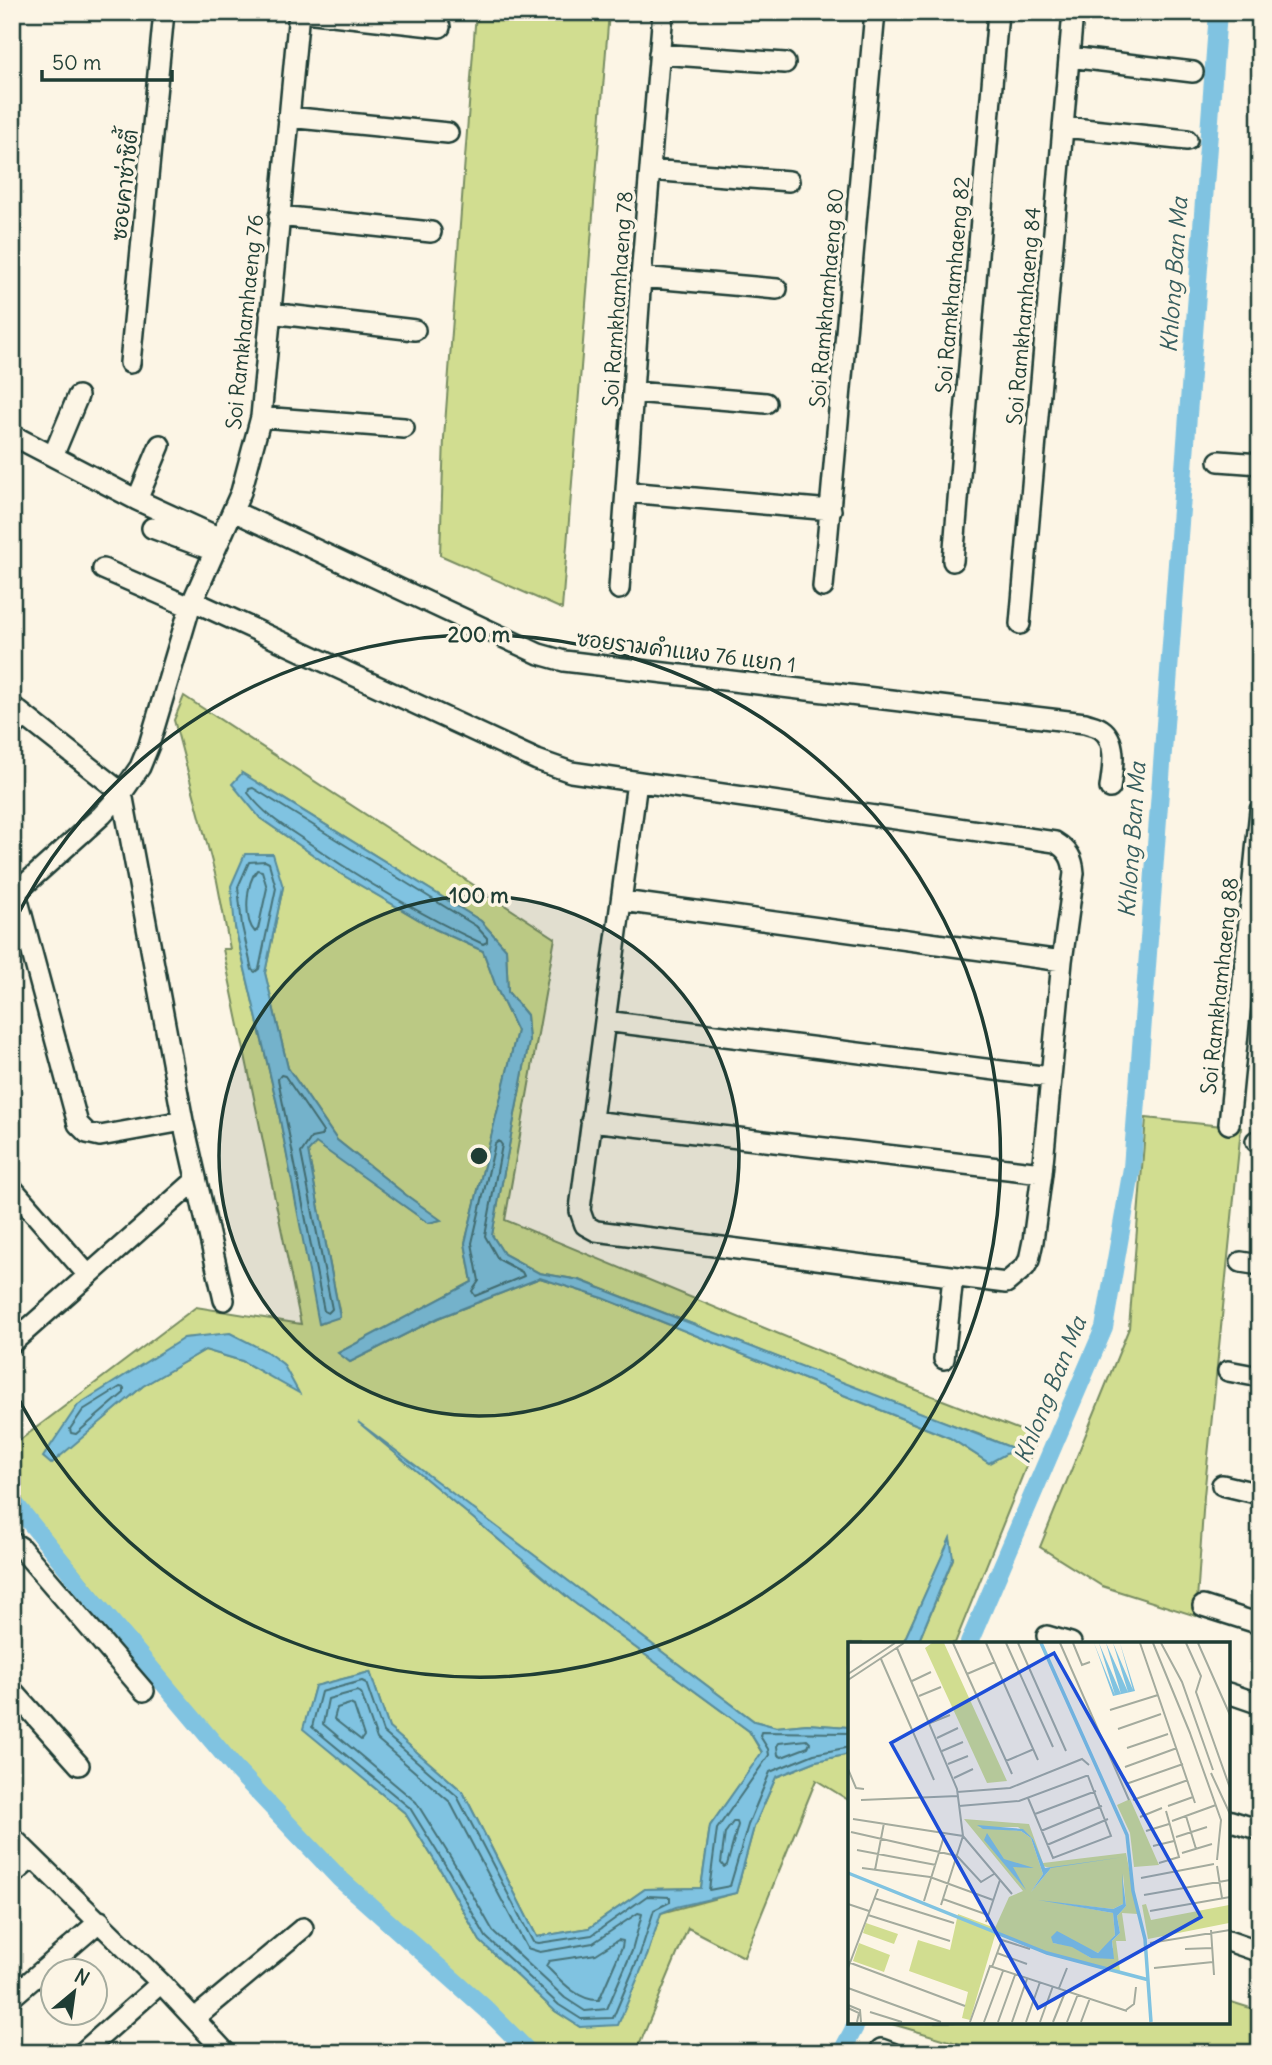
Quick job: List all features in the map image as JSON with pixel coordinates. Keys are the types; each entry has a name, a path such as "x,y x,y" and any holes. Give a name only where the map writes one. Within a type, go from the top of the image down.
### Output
{"street":[{"name":"ซอยคาซ่าซิตี้","path":"130,363 164,12"},
{"name":"Soi Ramkhamhaeng 76","path":"14,893 102,815 140,767 191,604 233,511 249,467 261,417 299,12"},
{"path":"305,12 440,27"},
{"name":"Soi Ramkhamhaeng 78","path":"619,589 663,12"},
{"name":"Soi Ramkhamhaeng 80","path":"823,587 875,12"},
{"name":"Soi Ramkhamhaeng 82","path":"953,561 998,12"},
{"name":"Soi Ramkhamhaeng 84","path":"1020,624 1073,12"},
{"path":"659,54 785,63"},
{"path":"1069,57 1193,72"},
{"path":"288,117 448,133"},
{"path":"1063,127 1187,140"},
{"path":"650,170 789,181"},
{"path":"279,216 431,232"},
{"path":"641,277 778,289"},
{"path":"270,313 415,330"},
{"path":"634,392 766,403"},
{"path":"53,456 78,396"},
{"path":"261,417 404,428"},
{"path":"12,435 217,545"},
{"path":"137,500 160,445"},
{"path":"1219,461 1260,464"},
{"path":"627,492 831,510"},
{"name":"ซอยรามคำแหง 76 แยก 1","path":"233,511 539,654 564,661 1085,723 1101,729 1110,744 1113,758 1110,788"},
{"path":"152,528 217,545"},
{"path":"103,569 191,604 537,760 570,772 1055,842 1066,849 1073,860 1074,873 1062,961 1033,1241 1025,1267 1006,1283 596,1231 584,1225 580,1211 637,782"},
{"path":"16,717 122,793 183,1121 224,1300"},
{"name":"Soi Ramkhamhaeng 88","path":"1229,1124 1260,810"},
{"path":"14,893 78,1124 87,1133 100,1136 183,1121"},
{"path":"622,901 1062,961"},
{"path":"605,1021 1050,1077"},
{"path":"591,1121 1042,1173"},
{"path":"12,1343 196,1180"},
{"path":"12,1188 88,1275"},
{"path":"944,1359 953,1277"},
{"path":"1228,1371 1260,1377"},
{"path":"1222,1485 1260,1494"},
{"path":"12,1542 20,1547 144,1690"},
{"path":"1203,1606 1260,1624"},
{"path":"1046,1636 1067,1642"},
{"path":"12,1690 79,1765"},
{"path":"1230,1694 1260,1703"},
{"path":"1230,1821 1260,1830"},
{"path":"12,1837 100,1921 195,2018 224,2052"},
{"path":"12,1875 32,1858"},
{"path":"12,1997 100,1921"},
{"path":"195,2018 303,1928"},
{"path":"1230,1942 1260,1952"},
{"path":"82,2053 161,1983"}],"green space":[{"path":"476,12 609,12 562,609 440,555 444,438"},
{"path":"184,696 555,938 505,1220 868,1371 1038,1437 955,1642 918,1642 953,1559 950,1539 903,1642 848,1642 848,1727 807,1724 776,1727 754,1721 374,1435 572,1601 749,1731 762,1753 710,1826 701,1888 645,1889 589,1928 537,1937 463,1792 389,1728 370,1672 315,1686 304,1729 405,1813 480,1941 555,2011 580,2027 647,1956 661,1913 736,1893 754,1827 776,1777 816,1761 848,1754 848,1800 816,1780 744,1957 688,1928 636,2053 540,2053 322,1852 238,1765 12,1489 12,1446 196,1307 301,1324 223,949 230,949 217,881 174,720","holes":["242,773 481,921 506,949 508,992 527,1015 529,1041 492,1235 504,1254 539,1273 580,1280 1014,1449 989,1463 950,1438 603,1298 540,1278 438,1318 350,1362 339,1353 472,1282 465,1243 517,1031 483,951 435,929 341,874 260,818","283,887 265,973 288,1068 337,1140 440,1220 428,1223 316,1142 308,1152 340,1316 320,1324 277,1104 235,927","230,1334 267,1352 298,1391 242,1361 205,1350 143,1386 51,1463 44,1457 184,1338"]},
{"path":"1146,1118 1241,1128 1204,1496 1196,1616 1102,1586 1040,1547 1129,1328"},
{"path":"1230,2002 1260,2011 1260,2053 991,2053 888,2023 1230,2023"}],"water":[{"path":"242,773 481,921 506,949 508,992 527,1015 529,1041 492,1235 504,1254 539,1273 579,1280 1015,1449 989,1463 950,1438 603,1298 540,1278 438,1318 350,1362 338,1353 472,1282 465,1243 517,1031 483,951 435,929 341,874 260,818 232,784"},
{"path":"245,854 273,854 283,887 265,973 288,1068 337,1140 441,1220 428,1223 316,1143 308,1152 340,1317 319,1324 277,1104 235,927 231,886"},
{"path":"230,1333 267,1352 283,1364 299,1393 242,1361 205,1350 143,1386 51,1464 43,1457 78,1405 184,1338"},
{"path":"358,1422 754,1721 776,1727 807,1724 848,1727 848,1754 816,1761 776,1777 754,1827 736,1893 661,1913 647,1956 618,2025 580,2027 555,2011 480,1941 405,1813 303,1729 315,1686 370,1672 389,1728 463,1792 537,1937 589,1928 645,1889 701,1888 710,1826 762,1752 749,1731 572,1601"},
{"path":"950,1538 953,1558 918,1642 903,1642"}],"waterway":[{"name":"Khlong Ban Ma","path":"969,1642 1104,1328 1132,1168 1218,12"},
{"path":"12,1500 235,1768 340,1879 486,2009 530,2053"},
{"name":"Khlong Ban Ma","path":"841,2053 857,2023"}]}
